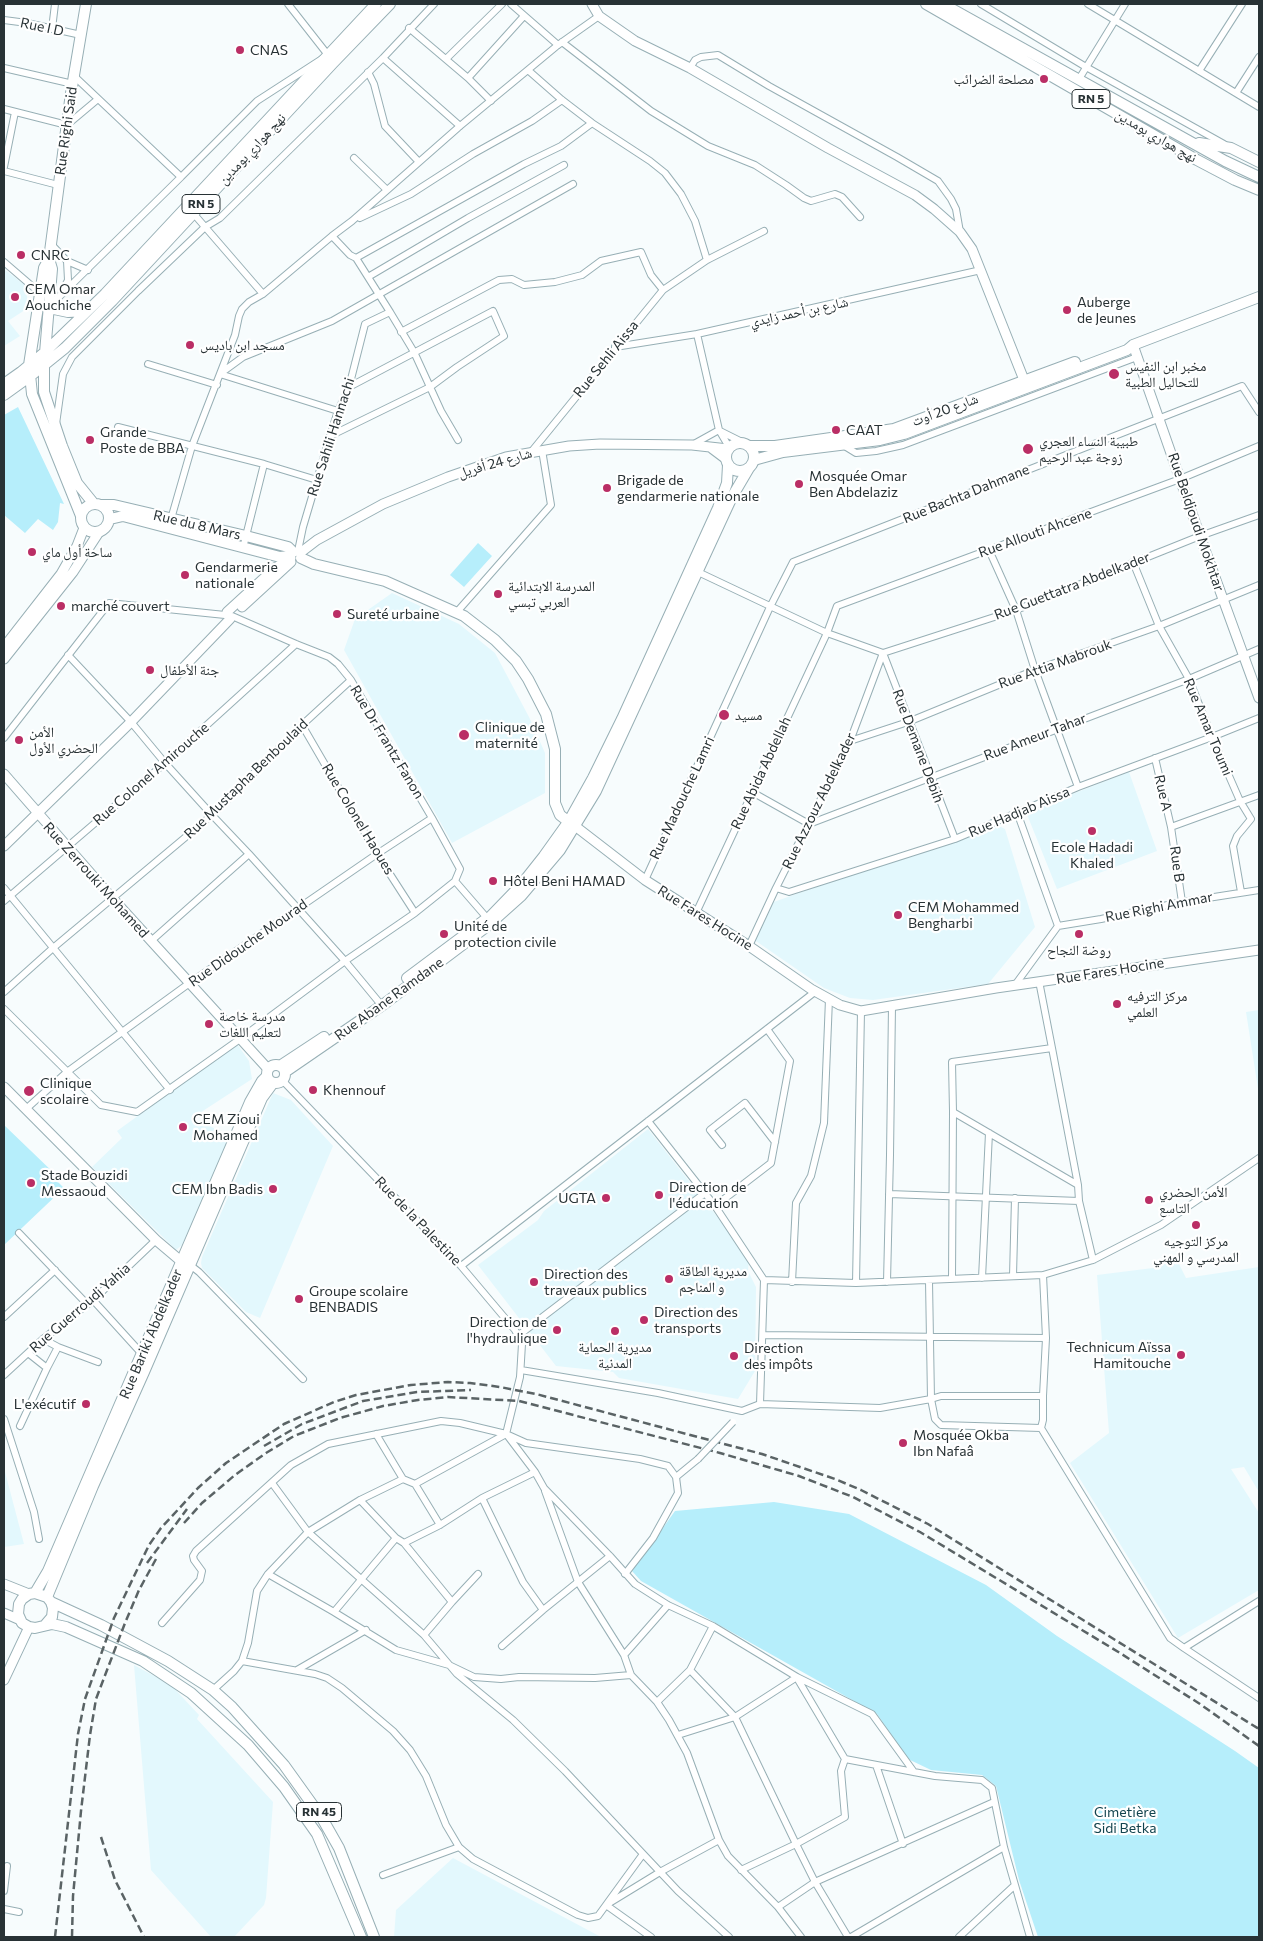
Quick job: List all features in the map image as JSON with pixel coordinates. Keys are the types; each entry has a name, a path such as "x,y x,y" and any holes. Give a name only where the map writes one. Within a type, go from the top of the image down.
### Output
{"main road":[{"name":"Rue Righi Said","path":"49,259 73,80 86,4"},
{"name":"نهج هواري بومدين","path":"4,384 29,366 87,312 376,4"},
{"name":"نهج هواري بومدين","path":"4,395 65,348 112,301 367,26 390,4"},
{"name":"نهج هواري بومدين","path":"926,4 1197,160 1259,190"},
{"name":"نهج هواري بومدين","path":"942,4 1259,177"},
{"path":"1190,141 1231,148 1259,162"},
{"path":"49,259 52,267 44,365 44,392 77,483 97,504 107,510 110,519 106,527 99,532 91,532 84,528 80,520 84,509 97,504"},
{"path":"49,259 44,266 29,377 32,394 81,516"},
{"name":"شارع 20 أوت","path":"1231,308 1259,293"},
{"name":"شارع 20 أوت","path":"751,464 783,452 843,445 904,434 1128,350 1134,345 1259,297"},
{"path":"49,306 68,312 87,312"},
{"name":"شارع 20 أوت","path":"746,444 775,446 894,428 1028,388"},
{"path":"735,443 746,444 754,452 751,464 732,497 608,766 572,824 622,719 723,495 728,478 728,455 735,443"},
{"path":"728,455 738,471 751,464"},
{"name":"Rue du 8 Mars","path":"97,504 114,505 246,536 288,547 295,555"},
{"name":"Rue du 8 Mars","path":"110,519 123,516 280,557 295,555"},
{"name":"Rue Fares Hocine","path":"295,555 314,564 385,581 456,613 485,631 505,650 539,697 546,714 555,749 555,803 560,815 572,824"},
{"name":"Rue Abane Ramdane","path":"276,1074 384,1004 489,920 572,824"},
{"name":"Rue Abane Ramdane","path":"276,1074 489,920"},
{"name":"Rue Bariki Abdelkader","path":"32,1593 48,1571 142,1354 262,1098 276,1074"},
{"name":"Rue Bariki Abdelkader","path":"49,1599 93,1486 186,1263"},
{"path":"32,1593 49,1599 53,1608 52,1617 46,1624 41,1627 29,1627 20,1620 18,1614 19,1604 22,1599 32,1593"},
{"name":"RN 45","path":"49,1599 168,1661 211,1688 232,1707 289,1770 322,1818 339,1848 374,1937"},
{"name":"RN 45","path":"46,1624 66,1627 121,1650 160,1671 199,1699 261,1759 311,1824 326,1852 361,1937"},
{"path":"199,1699 201,1693 211,1688"},
{"path":"220,1719 229,1714 232,1707"}],"street":[{"path":"52,29 55,4"},
{"path":"49,306 88,270 257,101 328,55 288,4"},
{"path":"56,428 63,374 72,358 205,227 220,218 383,58 409,28 434,4"},
{"path":"446,59 502,4"},
{"path":"511,4 560,44 650,111 708,146 755,166 804,198 811,201 835,194 842,196 860,217"},
{"path":"592,4 599,16 636,41 690,68 828,148 915,195 934,209 960,232 972,249 1028,388 1137,357"},
{"path":"981,4 1086,67 1231,148"},
{"path":"1088,4 1259,106"},
{"path":"1080,79 1125,4"},
{"path":"1199,71 1242,4"},
{"path":"468,78 524,16"},
{"path":"171,519 192,446 217,385 242,310 249,302 263,294 352,221 460,126 560,44 599,16"},
{"name":"Rue I D","path":"4,20 27,22 80,36"},
{"path":"409,28 468,78 491,101"},
{"path":"690,68 695,60 701,57 718,55 769,86 897,156 938,181 956,209 960,232"},
{"path":"383,58 460,126"},
{"path":"1236,93 1259,59"},
{"path":"4,68 73,80 98,99 181,177"},
{"path":"528,71 592,123 628,145 666,173 681,194 695,221 707,260"},
{"path":"368,72 374,84 385,126 420,162"},
{"path":"4,109 67,125 98,99"},
{"path":"352,221 411,194 473,154 518,130 562,100"},
{"path":"15,112 4,169 58,185"},
{"path":"356,258 524,164 561,146 592,123"},
{"path":"354,158 387,190"},
{"path":"368,277 468,218 564,165"},
{"path":"220,374 243,357 266,346 332,321 573,184"},
{"path":"193,213 263,294"},
{"name":"Rue Sehli Aissa","path":"532,451 663,290 707,260 764,231"},
{"path":"332,236 350,255 356,258 379,294 414,352 441,411 458,440"},
{"path":"51,244 67,261 88,270"},
{"path":"401,332 499,280 512,279 524,285 555,282 582,275 601,261 641,252 651,275 663,290"},
{"path":"60,296 68,280 67,261"},
{"path":"4,262 40,293"},
{"name":"شارع بن أحمد زايدي","path":"615,347 697,334 981,270"},
{"path":"330,436 430,387 504,336 493,311 349,387"},
{"name":"Rue Sahili Hannachi","path":"295,555 338,411 349,387 365,324 390,312"},
{"path":"697,334 719,430 728,455"},
{"name":"Rue Beldjoudi Mokhtar","path":"1134,345 1200,536 1259,698"},
{"path":"148,364 217,385"},
{"path":"220,374 338,411"},
{"name":"Rue Bachta Dahmane","path":"770,607 793,562 1242,386 1259,412"},
{"path":"118,427 264,464 317,480"},
{"path":"719,430 746,444"},
{"path":"692,445 719,430"},
{"name":"شارع 24 أفريل","path":"4,846 131,722 275,568 317,540 390,501 481,465 532,451 600,444 692,445 710,447 728,455"},
{"name":"Rue Allouti Ahcene","path":"827,633 837,606 1180,479 1259,446"},
{"path":"456,613 550,505 542,450"},
{"path":"243,548 264,464"},
{"name":"Rue Guettatra Abdelkader","path":"883,653 1016,610 1133,562 1259,515"},
{"path":"4,647 8,637 61,574 77,546 84,528"},
{"path":"4,659 73,572 99,532"},
{"path":"990,550 1016,610 1035,670 1078,787"},
{"name":"Rue Amar Toumi","path":"1133,562 1159,626 1189,679 1240,801 1251,819 1236,836 1233,846 1241,892"},
{"path":"698,572 827,633 883,653"},
{"name":"Rue Attia Mabrouk","path":"850,741 908,722 1035,670 1159,626 1222,598 1259,585"},
{"name":"Rue Dr Frantz Fanon","path":"68,655 108,603 229,615 329,657 338,664 351,680 432,818 460,869 455,881"},
{"name":"Rue Madouche Lamri","path":"645,880 770,607"},
{"name":"Rue Abida Abdellah","path":"696,913 827,633"},
{"name":"Rue Colonel Amirouche","path":"4,900 165,763 296,644"},
{"name":"Rue Ameur Tahar","path":"809,824 1189,679 1259,649"},
{"name":"Rue Demane Debih","path":"883,653 908,722 955,839"},
{"name":"Rue Azzouz Abdelkader","path":"749,946 850,741 883,653"},
{"path":"4,738 68,655 131,722 165,763 346,961 378,1001"},
{"name":"Rue Mustapha Benboulaid","path":"4,992 53,948 212,815 302,725 351,680"},
{"name":"Rue Hadjab Aissa","path":"776,888 789,892 955,839 1078,787 1259,718"},
{"name":"Rue Colonel Haoues","path":"302,725 377,854 415,913"},
{"name":"Rue A","path":"1155,758 1171,828"},
{"name":"Rue Zerrouki Mohamed","path":"4,774 37,814 151,941 191,982 240,1039 276,1074"},
{"path":"752,792 809,824"},
{"path":"1171,828 1259,795"},
{"path":"1016,985 1058,926 1017,812"},
{"name":"Rue Didouche Mourad","path":"26,1109 67,1072 191,982 432,818"},
{"name":"Rue Fares Hocine","path":"572,824 645,880 816,991 840,1005 861,1011 1039,981 1259,950"},
{"name":"Rue B","path":"1171,828 1182,902"},
{"path":"151,941 249,854"},
{"path":"4,1009 101,1106 137,1112 415,913 455,881 489,920"},
{"path":"4,888 170,1090"},
{"name":"Rue Righi Ammar","path":"1058,926 1182,902 1259,890"},
{"path":"1039,981 1078,1185 1079,1200 1093,1260"},
{"path":"461,1266 816,991"},
{"path":"792,1282 796,1203 811,1176 824,1122 829,999"},
{"path":"887,1282 892,1006"},
{"path":"856,1283 861,1011"},
{"path":"715,1206 771,1163 790,1061 767,1029"},
{"path":"952,1279 952,1062 1052,1048"},
{"name":"Rue de la Palestine","path":"276,1074 461,1266 519,1335"},
{"path":"4,1087 156,1240 199,1272 303,1379"},
{"path":"722,1145 710,1130 745,1103 775,1142"},
{"path":"953,1112 1078,1185"},
{"path":"648,1122 715,1206 764,1280 760,1404"},
{"path":"982,1278 989,1133"},
{"path":"764,1280 856,1283 929,1281 1043,1274 1093,1260 1161,1225 1259,1158"},
{"path":"414,1484 506,1434 523,1352 519,1335 704,1194"},
{"path":"889,1194 952,1198 1079,1200"},
{"path":"1013,1276 1015,1198"},
{"path":"19,1233 142,1354"},
{"name":"Rue Guerroudj Yahia","path":"4,1375 90,1302 156,1240"},
{"path":"4,1317 55,1270"},
{"path":"1043,1274 1046,1338 1043,1420 1041,1428 1170,1638 1259,1698"},
{"path":"929,1281 931,1398 935,1419 942,1425 1041,1428"},
{"path":"763,1335 1046,1338"},
{"path":"43,1340 98,1362"},
{"path":"20,1426 58,1347"},
{"path":"28,1353 47,1368"},
{"path":"520,1373 648,1392 742,1411"},
{"path":"676,1477 698,1459 742,1411 760,1404 880,1408 941,1396 1043,1396"},
{"path":"4,1419 34,1512 39,1539"},
{"path":"162,1623 202,1576 202,1571 193,1556 196,1551 291,1465 328,1444 441,1421 460,1423 506,1434 526,1443 640,1459 668,1466 676,1477 678,1493 653,1538 625,1574"},
{"path":"376,1434 403,1480 414,1484 440,1525"},
{"path":"506,1434 535,1472 544,1488 578,1582 624,1655 631,1675 657,1702 687,1753 719,1840 728,1856 778,1907 802,1937"},
{"path":"404,1543 440,1525 482,1498 535,1472"},
{"path":"211,1688 234,1671 242,1661 248,1643 257,1591 268,1574 308,1532 360,1500 403,1480"},
{"path":"272,1483 308,1532 424,1634 449,1665 513,1720 565,1771 660,1872 728,1937"},
{"path":"544,1488 635,1584 668,1605 712,1626 797,1677 872,1714 914,1772"},
{"path":"482,1498 523,1582 543,1610"},
{"path":"360,1500 396,1538 404,1543 452,1602"},
{"path":"334,1612 396,1538"},
{"path":"502,1646 610,1556"},
{"path":"268,1574 366,1630 396,1650 449,1665 474,1677 501,1679 518,1677 595,1678 631,1675"},
{"path":"424,1634 478,1574"},
{"path":"4,1584 32,1593"},
{"path":"1184,1648 1259,1601"},
{"path":"624,1655 668,1605"},
{"path":"4,1613 20,1620"},
{"path":"657,1702 690,1670 712,1626"},
{"path":"4,1680 29,1627"},
{"path":"297,1670 366,1630"},
{"path":"242,1661 297,1670 335,1682 398,1736 410,1750 426,1776 452,1838 459,1847 473,1859 578,1915 594,1918 598,1916 643,1854"},
{"path":"690,1670 734,1717 815,1882 849,1937 1004,1847"},
{"path":"678,1736 734,1717 797,1677"},
{"path":"797,1677 845,1759 935,1776 982,1780 992,1788 1004,1847 1030,1937"},
{"path":"741,1870 796,1844 845,1817 841,1770 845,1759"},
{"path":"876,1765 903,1844"},
{"path":"778,1907 815,1882 994,1802"},
{"path":"606,1905 660,1872 719,1840"},
{"path":"383,1875 459,1847"},
{"path":"4,1891 7,1866"},
{"path":"959,1937 1015,1885"},
{"path":"606,1905 651,1937"},
{"path":"4,1909 19,1912"}],"shaded area":[{"name":"CEM Omar Aouchiche","path":"4,269 26,286 28,308 8,321 20,336 4,346"},
{"name":"Clinique de maternité","path":"392,593 459,624 495,653 529,717 545,753 545,793 452,843 344,650 355,619"},
{"name":"Ecole Hadadi Khaled","path":"1129,772 1157,851 1057,889 1026,812"},
{"name":"CEM Mohammed Bengharbi","path":"995,824 1005,829 1035,927 988,984 873,1000 850,998 824,988 753,939 768,904"},
{"path":"1259,1010 1259,1095 1246,1012"},
{"path":"237,1044 249,1061 252,1079 192,1118 231,1136 182,1245 176,1250 92,1167 122,1138 117,1131"},
{"name":"CEM Ibn Badis","path":"273,1093 291,1100 333,1146 260,1318 246,1312 202,1268 201,1263"},
{"path":"648,1129 749,1257 748,1271 756,1287 755,1371 738,1399 619,1378 613,1372 556,1366 478,1265 538,1220 544,1211"},
{"name":"Technicum Aïssa Hamitouche","path":"1175,1256 1186,1278 1259,1267 1259,1492 1244,1467 1231,1469 1259,1513 1259,1590 1178,1638 1070,1463 1109,1433 1097,1275 1153,1268"},
{"path":"4,1468 24,1544 4,1547"},
{"path":"134,1665 171,1685 199,1715 197,1719 273,1802 264,1905 234,1937 211,1937 151,1870"},
{"path":"453,1858 601,1937 394,1937 396,1910"}],"green space":[{"path":"18,407 64,504 60,503 58,522 53,530 38,519 25,533 4,515 4,415"},
{"path":"478,543 492,556 464,587 450,575"},
{"name":"Stade Bouzidi Messaoud","path":"4,1125 56,1175 54,1178 64,1188 4,1245"},
{"name":"Cimetière Sidi Betka","path":"774,1502 849,1514 986,1585 1057,1636 1259,1768 1259,1937 1038,1937 1019,1880 996,1786 982,1775 931,1770 908,1759 877,1714 641,1581 632,1571 675,1511"}],"railway":[{"path":"55,1937 78,1734 85,1699 114,1618 149,1545 161,1528 198,1488 226,1463 284,1424 334,1402 356,1395 411,1385 448,1382 470,1383 536,1394 762,1454 835,1479 928,1524 1259,1729"},
{"path":"264,1446 302,1424 363,1401 417,1392 471,1390"},
{"path":"184,1523 202,1503 235,1475 266,1453 294,1436 340,1418 383,1406 448,1397 519,1401 720,1453 799,1476 853,1497 920,1532 1120,1653 1200,1704 1259,1746"},
{"path":"147,1563 187,1509"},
{"path":"72,1937 73,1896 81,1811 96,1699 139,1590 156,1559"},
{"path":"101,1837 115,1880 144,1937"}],"place":[{"name":"CNAS","path":"240,50"},
{"name":"مصلحة الضرائب","path":"1044,79"},
{"name":"CNRC","path":"21,255"},
{"name":"CEM Omar Aouchiche","path":"15,297"},
{"name":"Auberge de Jeunes","path":"1067,310"},
{"name":"مسجد ابن باديس","path":"190,345"},
{"name":"مخبر ابن النفيس للتحاليل الطبية","path":"1114,374"},
{"name":"CAAT","path":"836,430"},
{"name":"Grande Poste de BBA","path":"90,440"},
{"name":"طبيبة النساء العجري زوجة عبد الرحيم","path":"1028,449"},
{"name":"Mosquée Omar Ben Abdelaziz","path":"799,484"},
{"name":"Brigade de gendarmerie nationale","path":"607,488"},
{"name":"ساحة أول ماي","path":"32,552"},
{"name":"Gendarmerie nationale","path":"185,575"},
{"name":"المدرسة الابتدائية العربي تبسي","path":"498,594"},
{"name":"marché couvert","path":"61,606"},
{"name":"Sureté urbaine","path":"337,614"},
{"name":"جنة الأطفال","path":"150,670"},
{"name":"مسيد","path":"724,715"},
{"name":"Clinique de maternité","path":"464,735"},
{"name":"الأمن الحضري الأول","path":"19,740"},
{"name":"Ecole Hadadi Khaled","path":"1092,831"},
{"name":"Hôtel Beni HAMAD","path":"493,881"},
{"name":"CEM Mohammed Bengharbi","path":"898,915"},
{"name":"Unité de protection civile","path":"444,934"},
{"name":"روضة النجاح","path":"1079,934"},
{"name":"مركز الترفيه العلمي","path":"1117,1004"},
{"name":"مدرسة خاصة لتعليم اللغات","path":"209,1024"},
{"name":"Khennouf","path":"313,1090"},
{"name":"Clinique scolaire","path":"29,1091"},
{"name":"CEM Zioui Mohamed","path":"183,1127"},
{"name":"Stade Bouzidi Messaoud","path":"31,1183"},
{"name":"CEM Ibn Badis","path":"273,1189"},
{"name":"Direction de l'éducation","path":"659,1195"},
{"name":"UGTA","path":"606,1198"},
{"name":"الأمن الحضري التاسع","path":"1149,1200"},
{"name":"مركز التوجيه المدرسي و المهني","path":"1196,1225"},
{"name":"مديرية الطاقة و المناجم","path":"669,1279"},
{"name":"Direction des traveaux publics","path":"534,1282"},
{"name":"Groupe scolaire BENBADIS","path":"299,1299"},
{"name":"Direction des transports","path":"644,1320"},
{"name":"Direction de l'hydraulique","path":"557,1330"},
{"name":"مديرية الحماية المدنية","path":"615,1331"},
{"name":"Technicum Aïssa Hamitouche","path":"1181,1355"},
{"name":"Direction des impôts","path":"734,1356"},
{"name":"L'exécutif","path":"86,1404"},
{"name":"Mosquée Okba Ibn Nafaâ","path":"903,1443"}]}
